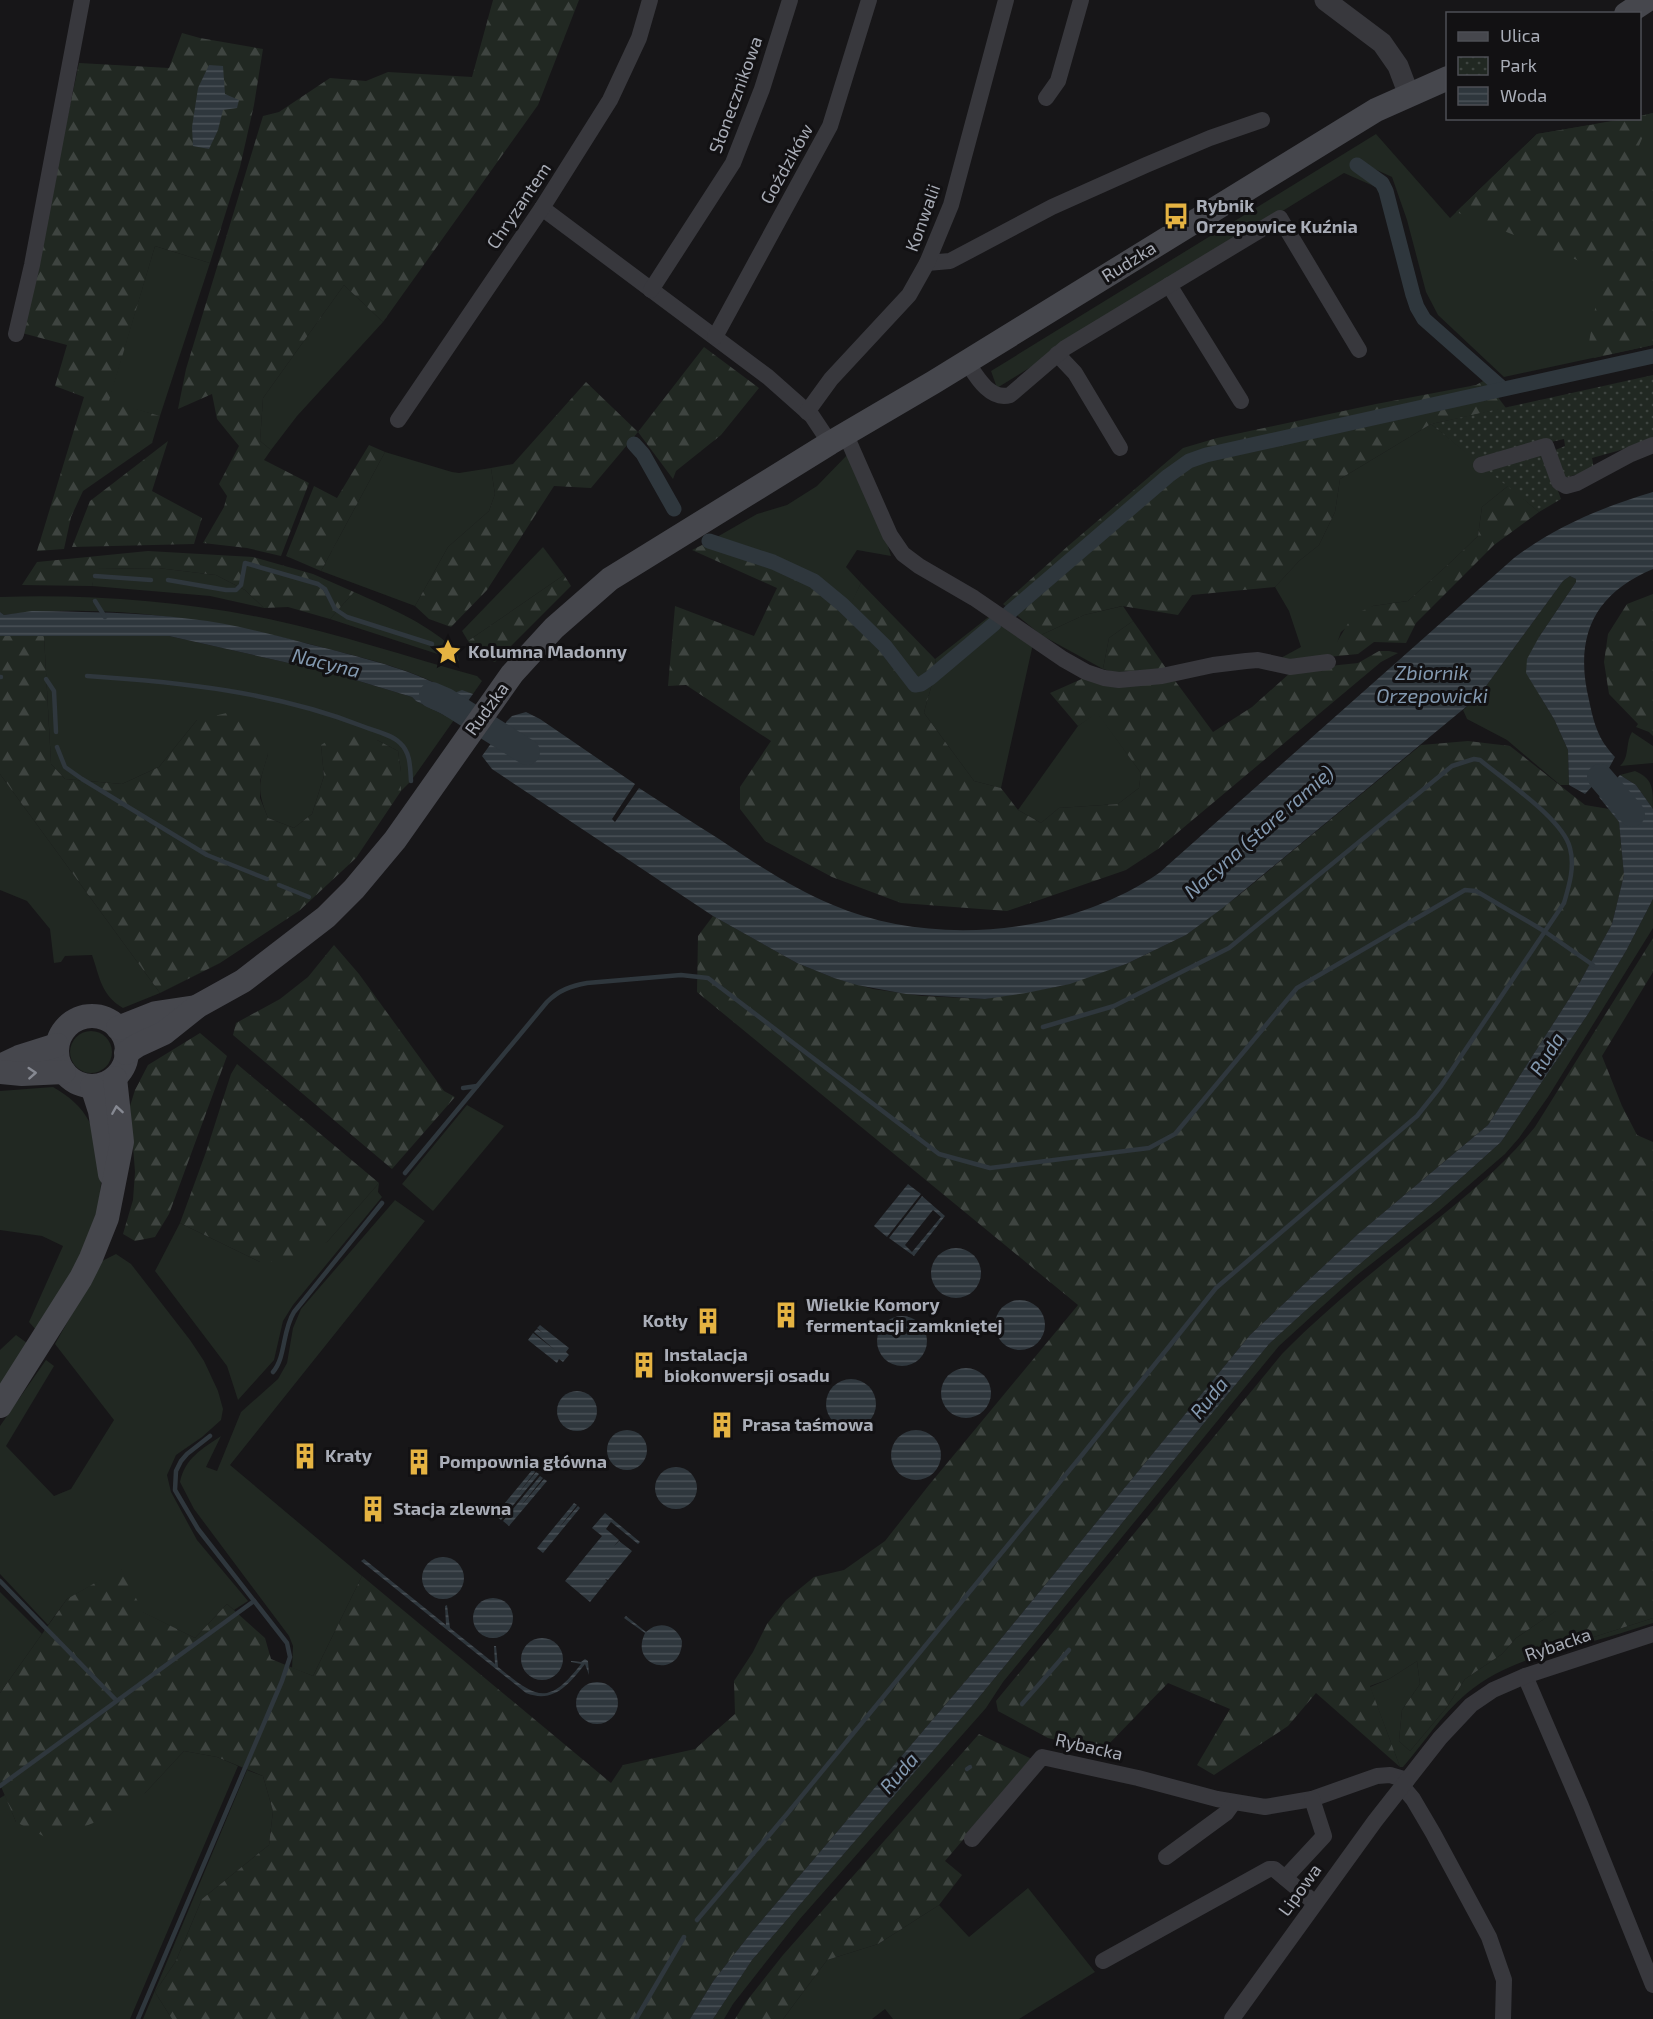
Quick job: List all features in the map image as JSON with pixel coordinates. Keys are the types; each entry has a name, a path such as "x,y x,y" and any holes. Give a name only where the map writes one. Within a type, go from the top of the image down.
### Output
{"main road":[{"path":"1629,12 1647,0"},
{"name":"Rudzka","path":"126,1053 165,1033 198,1006 243,981 326,917 354,889 395,840 495,696 539,642 610,579 1345,129 1408,95 1446,79"},
{"name":"Rudzka","path":"118,1028 156,1013 198,1006"},
{"path":"98,1016 118,1028 126,1044 126,1053 123,1066 115,1077 92,1086 77,1082 64,1072 58,1060 57,1045 62,1032 72,1022 80,1018 98,1016"},
{"path":"0,1066 19,1057 57,1045"},
{"path":"0,1072 22,1074 64,1072"},
{"path":"0,1406 86,1268 107,1218 122,1142 115,1077"},
{"path":"92,1086 100,1111 112,1188"}],"street":[{"path":"16,334 32,265 82,0"},
{"name":"Chryzantem","path":"398,420 542,208 610,100 639,38 650,0"},
{"name":"Słonecznikowa","path":"651,290 733,163 762,89 790,0"},
{"name":"Goździków","path":"715,337 830,126 869,0"},
{"name":"Konwalii","path":"807,412 831,379 909,295 927,263 951,205 1006,0"},
{"path":"1046,98 1058,81 1081,0"},
{"path":"1325,0 1382,43 1398,66 1408,95"},
{"path":"927,263 950,261 1060,203 1172,154 1262,120"},
{"path":"542,208 768,377 838,438 890,535 903,554 919,566 974,597 1063,659 1086,672 1119,680 1162,676 1213,665 1246,661 1258,660 1290,667 1328,662"},
{"path":"967,362 988,389 996,395 1006,396 1014,392 1057,354 1280,218 1359,350"},
{"path":"1169,285 1241,401"},
{"path":"1057,354 1075,373 1120,448"},
{"path":"1481,465 1546,446 1560,482 1569,485 1653,445"},
{"name":"Rybacka","path":"972,1839 1042,1756 1234,1802 1275,1807 1312,1800 1377,1776 1390,1775 1405,1783 1440,1738 1471,1705 1493,1690 1525,1676 1653,1634"},
{"path":"1525,1676 1653,1984"},
{"path":"1405,1783 1489,1937 1504,1980 1503,2019"},
{"name":"Lipowa","path":"1232,2019 1405,1783"},
{"path":"1285,1878 1324,1836 1312,1800"},
{"path":"1166,1857 1226,1813 1234,1802"},
{"path":"1103,1961 1269,1869 1274,1869 1315,1903"}],"green space":[{"path":"493,0 579,0 538,105 383,322 344,285 263,398 260,441 271,450 264,460 309,483 281,556 247,548 203,543 224,507 227,496 219,484 239,446 217,419 212,394 178,409 186,369 263,116 279,112 330,78 366,81 388,72 472,77"},
{"path":"182,33 263,49 254,105 240,167 210,263 155,246 109,401 160,416 152,443 83,491 71,517 64,549 37,551 84,397 55,386 67,345 22,333 79,63 169,68"},
{"path":"1653,113 1653,345 1504,377 1438,315 1426,292 1407,220 1392,177 1355,160 1351,169 1378,188 1344,173 997,388 991,371 1376,134 1450,218 1537,134 1617,120 1641,120 1641,116"},
{"path":"1653,113 1638,148 1653,164 1653,345 1594,358 1588,348 1602,270 1456,212 1537,134 1621,120 1641,120 1641,116"},
{"path":"155,246 210,263 160,416 108,402"},
{"path":"344,285 383,322 297,416 271,450 260,441 263,398"},
{"path":"704,347 759,388 721,435 676,471 673,479 638,432"},
{"path":"1653,375 1653,439 1592,458 1594,469 1562,479 1553,451 1565,446 1564,439 1477,462 1431,424"},
{"path":"1485,380 1506,408 1431,424 1340,479 1335,512 1319,545 1299,561 1275,587 1192,595 1178,615 1122,606 1084,615 1041,635 1003,604 1183,448 1217,438 1476,385"},
{"path":"586,382 638,432 591,488 554,486 487,590 451,627 429,619 415,606 448,547 489,511 495,494 491,468 513,464"},
{"path":"1431,424 1508,486 1482,507 1478,536 1408,601 1373,606 1341,632 1336,646 1328,657 1277,660 1301,647 1289,611 1275,587 1299,561 1319,545 1335,512 1340,479"},
{"path":"168,441 152,491 202,518 194,544 72,547 90,501"},
{"path":"369,445 385,452 321,571 286,556 314,486 337,498"},
{"path":"385,452 452,472 491,468 495,494 489,511 448,547 415,606 321,571"},
{"path":"850,452 883,529 891,556 857,550 846,567 861,583 847,614 812,584 780,569 703,545 757,514 787,505 817,486"},
{"path":"1544,452 1561,499 1539,512 1486,469"},
{"path":"1508,486 1539,512 1494,545 1416,623 1406,643 1374,642 1358,654 1328,657 1353,615 1373,606 1408,601 1452,561 1478,536 1482,507"},
{"path":"702,545 780,569 812,584 846,614 861,583 935,659 934,677 924,713 974,781 1001,788 1018,810 1041,823 1059,808 1118,804 1139,788 1141,773 1097,713 1078,726 1050,693 1084,678 1173,678 1213,732 1252,707 1290,673 1358,663 1379,651 1398,653 1381,662 1158,849 1126,870 1007,911 901,903 832,877 765,841 740,809 740,787 771,741 686,685 668,686 675,606 754,636 777,588 692,550"},
{"path":"543,547 564,575 468,641 462,631"},
{"path":"148,551 253,557 313,574 354,592 330,619 288,607 264,608 245,590 216,575 158,568 96,569 92,586 22,585 37,562"},
{"path":"158,568 216,575 245,590 264,608 210,596 92,586 95,569"},
{"path":"564,575 571,586 495,662 483,657 468,641"},
{"path":"1570,576 1576,579 1576,582 1539,637 1540,696 1554,719 1568,750 1569,785 1560,785 1507,740 1467,719 1463,710 1478,697 1563,581"},
{"path":"354,592 430,630 452,647 450,650 457,654 459,661 330,619"},
{"path":"1653,594 1653,736 1636,727 1638,724 1609,694 1604,662 1608,634 1627,604"},
{"path":"0,597 135,600 236,613 347,639 477,676 482,681 473,694 462,691 454,693 423,678 358,656 285,638 166,616 85,611 4,615 0,612"},
{"path":"1123,606 1133,621 1109,638 1103,669 1041,635 1084,615"},
{"path":"991,615 1033,644 1001,788 974,781 924,713 934,677 935,659"},
{"path":"1133,621 1168,671 1114,672 1103,669 1109,638"},
{"path":"0,636 44,636 51,764 65,779 122,784 159,767 197,720 235,711 259,728 268,754 260,781 260,798 268,818 294,828 312,814 324,776 321,745 344,731 377,740 398,751 401,791 356,858 299,911 220,963 160,993 0,774"},
{"path":"44,636 169,636 329,672 412,697 454,720 411,781 401,791 398,751 377,740 321,745 324,776 312,814 294,828 268,818 264,808 260,786 268,754 197,720 159,767 122,784 65,779 51,764"},
{"path":"1097,712 1141,773 1139,788 1118,804 1059,808 1041,823 1018,810 1078,726"},
{"path":"1632,732 1653,746 1653,763 1620,766 1625,758"},
{"path":"1468,741 1510,746 1585,805 1609,809 1619,822 1624,875 1612,924 1580,982 1488,1125 1358,1234 1250,1335 986,1657 751,1933 714,1980 690,2019 172,2019 155,1992 176,1961 202,1899 269,1845 273,1811 263,1776 217,1757 184,1751 145,1793 118,1813 51,1840 16,1822 0,1784 0,1693 67,1599 121,1568 143,1612 195,1638 227,1604 265,1638 271,1659 313,1676 362,1576 611,1783 623,1765 695,1749 735,1714 734,1681 753,1652 767,1624 786,1600 814,1577 844,1570 885,1541 1078,1305 697,992 698,936 713,916 797,963 834,978 873,989 922,996 985,999 1061,986 1126,964 1186,935 1238,896 1421,745"},
{"path":"1635,771 1645,777 1651,785 1653,809 1636,785 1620,775"},
{"path":"0,774 160,993 123,1008 106,992 92,955 65,956 61,962 54,963 50,929 27,901 0,890"},
{"path":"1653,899 1653,928 1548,1097 1519,1138 1505,1154 1439,1211 1357,1275 1279,1346 1003,1682 986,1708 799,1920 733,2004 724,2019 713,2019 752,1960 971,1707 1269,1344 1501,1142 1588,1014 1626,951"},
{"path":"1653,938 1653,972 1602,1056 1622,1106 1637,1135 1653,1142 1653,1618 1597,1636 1540,1650 1556,1611 1516,1638 1502,1654 1465,1679 1447,1707 1410,1751 1399,1741 1402,1710 1420,1684 1417,1661 1389,1679 1370,1686 1400,1767 1316,1693 1288,1726 1214,1775 1197,1765 1230,1709 1168,1683 1102,1751 1048,1738 998,1711 996,1701 1282,1354 1337,1302 1475,1188 1524,1140 1535,1127"},
{"path":"334,945 359,974 444,1091 455,1097 392,1169 233,1035 236,1023 280,999 308,977"},
{"path":"91,1031 99,1032 106,1037 111,1044 111,1060 106,1067 99,1072 91,1073 83,1072 76,1067 71,1060 70,1052 71,1044 76,1037 83,1032"},
{"path":"200,1033 227,1056 169,1214 155,1237 135,1241 123,1234 133,1200 135,1172 130,1106 135,1090 148,1065"},
{"path":"237,1064 379,1183 327,1242 295,1262 260,1262 180,1223 231,1074"},
{"path":"53,1087 74,1102 90,1123 97,1123 101,1183 99,1204 87,1242 69,1279 37,1331 29,1322 63,1246 42,1236 0,1230 0,1091"},
{"path":"467,1105 504,1126 433,1211 402,1184"},
{"path":"379,1183 378,1192 382,1197 293,1305 283,1321 274,1360 238,1400 227,1366 155,1271 180,1223 260,1262 327,1242"},
{"path":"395,1200 425,1221 230,1465 362,1576 313,1676 292,1668 293,1646 289,1636 194,1509 180,1482 190,1460 221,1436 206,1467 217,1471 241,1412 278,1379 287,1363 293,1328 301,1309"},
{"path":"116,1254 131,1264 190,1340 204,1361 218,1391 223,1409 221,1420 176,1455 167,1475 171,1492 197,1540 248,1601 234,1610 227,1604 195,1638 142,1612 121,1569 67,1599 48,1625 0,1574 0,1426 46,1360 54,1366 6,1446 54,1496 71,1489 114,1420 55,1344 102,1261"},
{"path":"16,1335 27,1343 0,1389 0,1350"},
{"path":"0,1592 42,1634 0,1693"},
{"path":"1557,1610 1541,1650 1597,1636 1653,1618 1653,1623 1539,1656 1494,1675 1457,1702 1403,1767 1400,1767 1370,1687 1389,1679 1417,1661 1420,1684 1402,1710 1399,1741 1410,1751 1447,1707 1465,1679 1502,1654 1516,1638"},
{"path":"979,1734 1032,1759 945,1861 962,1875 939,1905 878,1944 827,1960 783,2019 735,2019 783,1955"},
{"path":"184,1751 217,1757 238,1766 130,2019 0,2019 0,1798 5,1795 16,1822 145,1793"},
{"path":"247,1770 263,1776 273,1811 269,1845 202,1899 176,1961 155,1992 172,2019 143,2019"},
{"path":"1028,1888 1095,1972 1019,2019 893,2019 885,2009 872,2019 783,2019 827,1960 878,1944 939,1905 969,1937"}],"water":[{"path":"209,65 223,66 225,94 239,100 237,108 223,110 218,130 209,149 193,146 192,127 198,88"},
{"name":"Zbiornik Orzepowicki","path":"1653,492 1653,569 1632,579 1602,605 1587,638 1584,657 1585,678 1591,709 1601,737 1615,757 1609,768 1585,794 1569,785 1568,750 1554,719 1526,673 1527,659 1539,637 1576,582 1576,579 1570,576 1563,581 1478,697 1224,907 1186,935 1126,964 1070,984 985,999 906,994 857,985 834,978 797,963 713,916 492,769 482,756 512,716 526,712 540,719 635,784 612,819 615,822 639,788 789,883 833,905 872,919 913,927 956,930 1000,928 1043,922 1084,910 1123,894 1159,873 1514,558 1563,527 1616,504"},
{"path":"32,611 152,615 226,624 377,662 424,678 454,693 462,690 473,694 454,720 412,697 329,672 169,636 0,636 0,612 4,615"},
{"path":"1620,775 1636,785 1653,809 1653,899 1626,951 1588,1014 1501,1142 1269,1344 971,1707 752,1960 713,2019 690,2019 714,1980 751,1933 986,1657 1250,1335 1358,1234 1488,1125 1580,982 1612,924 1624,875 1619,822 1599,797"},
{"path":"908,1184 921,1194 887,1237 874,1226"},
{"path":"922,1196 945,1216 914,1256 889,1238","holes":["933,1210 941,1217 912,1252 905,1245"]},
{"path":"956,1248 974,1255 981,1273 974,1291 956,1298 938,1291 931,1273 938,1255"},
{"path":"1020,1300 1034,1304 1041,1311 1045,1325 1041,1339 1034,1346 1020,1350 1006,1346 999,1339 995,1325 999,1311 1006,1304"},
{"path":"902,1316 920,1323 927,1341 920,1359 902,1366 884,1359 877,1341 884,1323"},
{"path":"540,1325 569,1348 566,1352 569,1355 563,1362 559,1359 557,1363 528,1340 533,1333 555,1350 534,1332 537,1329 543,1333 537,1328"},
{"path":"966,1368 980,1372 987,1379 991,1393 987,1407 980,1414 966,1418 952,1414 945,1407 941,1393 945,1379 952,1372"},
{"path":"851,1379 865,1383 872,1390 876,1404 872,1418 865,1425 851,1429 837,1425 830,1418 826,1404 830,1390 837,1383"},
{"path":"577,1391 585,1392 591,1397 596,1403 596,1419 591,1425 585,1430 577,1431 569,1430 563,1425 558,1419 557,1411 558,1403 563,1397 569,1392"},
{"path":"627,1430 635,1431 641,1436 646,1442 646,1458 641,1464 635,1469 627,1470 619,1469 613,1464 608,1458 607,1450 608,1442 613,1436 619,1431"},
{"path":"916,1430 930,1434 937,1441 941,1455 937,1469 930,1476 916,1480 902,1476 895,1469 891,1455 895,1441 902,1434"},
{"path":"676,1467 690,1474 697,1488 690,1502 676,1509 662,1502 655,1488 662,1474"},
{"path":"533,1469 535,1472 516,1496 536,1472 539,1474 501,1520 495,1515"},
{"path":"540,1476 543,1478 520,1507 544,1479 547,1481 509,1526 503,1521"},
{"path":"574,1503 577,1505 558,1529 578,1506 580,1508 543,1553 537,1548"},
{"path":"605,1513 640,1542 638,1544 611,1522 606,1529 619,1540 614,1546 619,1541 632,1551 608,1580 605,1579 607,1581 590,1602 565,1581 602,1536 592,1528"},
{"path":"443,1557 458,1563 464,1578 458,1593 443,1599 428,1593 422,1578 428,1563"},
{"path":"364,1559 446,1625 445,1606 447,1605 450,1628 495,1664 494,1646 496,1646 498,1667 522,1686 541,1693 550,1692 570,1678 581,1664 571,1661 581,1662 585,1659 588,1661 589,1675 585,1664 567,1685 553,1694 536,1696 526,1693 361,1561"},
{"path":"493,1598 501,1599 507,1604 512,1610 512,1626 507,1632 501,1637 493,1638 485,1637 479,1632 474,1626 473,1618 474,1610 479,1604 485,1599"},
{"path":"626,1616 646,1632 662,1625 676,1631 682,1641 680,1653 674,1661 666,1665 657,1665 649,1661 642,1645 645,1633 624,1618"},
{"path":"542,1638 557,1644 563,1659 557,1674 542,1680 527,1674 521,1659 527,1644"},
{"path":"597,1682 611,1689 618,1703 611,1717 597,1724 583,1717 576,1703 583,1689"}],"waterway":[{"path":"1357,165 1382,183 1386,191 1413,295 1424,319 1502,388"},
{"path":"1009,613 1168,476 1189,461 1206,455 1653,356"},
{"path":"634,444 643,454 674,509"},
{"path":"709,541 773,562 814,581 843,605 885,646 915,685 930,678 994,624"},
{"path":"168,580 236,590 241,585 245,563 318,584 325,589 335,609 347,617 432,644"},
{"path":"95,576 151,580"},
{"path":"95,601 105,617"},
{"path":"87,676 227,690 329,714 396,740 404,747 408,756 411,781"},
{"path":"46,679 54,691 56,732"},
{"name":"Nacyna","path":"432,695 446,701 527,752"},
{"path":"57,747 65,767 82,779 207,855 267,879"},
{"path":"697,1920 1082,1455 1216,1288 1417,1116 1441,1086 1564,903 1572,869 1570,848 1565,837 1545,813 1480,760 1474,759 1452,766 1229,948 1114,1006 1043,1027"},
{"name":"Ruda","path":"1600,777 1632,814"},
{"path":"279,885 309,897"},
{"path":"405,1173 547,1002 566,989 587,983 681,975 708,978 939,1154 990,1168 1149,1148 1175,1134 1297,988 1465,890 1476,891 1544,931 1593,965"},
{"path":"463,1088 477,1086"},
{"path":"273,1372 280,1359 287,1327 294,1312 382,1203"},
{"path":"138,2019 282,1681 290,1657 287,1643 198,1529 175,1490 176,1471 181,1461 210,1436"},
{"path":"0,1581 116,1700"},
{"path":"0,1786 254,1601"},
{"path":"1022,1704 1069,1650"},
{"path":"636,2019 684,1937"}],"place":[{"name":"Rybnik Orzepowice Kuźnia","path":"1176,216"},
{"name":"Kolumna Madonny","path":"448,652"},
{"name":"Wielkie Komory fermentacji zamkniętej","path":"786,1315"},
{"name":"Kotły","path":"708,1321"},
{"name":"Instalacja biokonwersji osadu","path":"644,1365"},
{"name":"Prasa taśmowa","path":"722,1425"},
{"name":"Kraty","path":"305,1456"},
{"name":"Pompownia główna","path":"419,1462"},
{"name":"Stacja zlewna","path":"373,1509"}],"water label":[{"name":"Nacyna (stare ramię)","path":"1259,832"}]}
